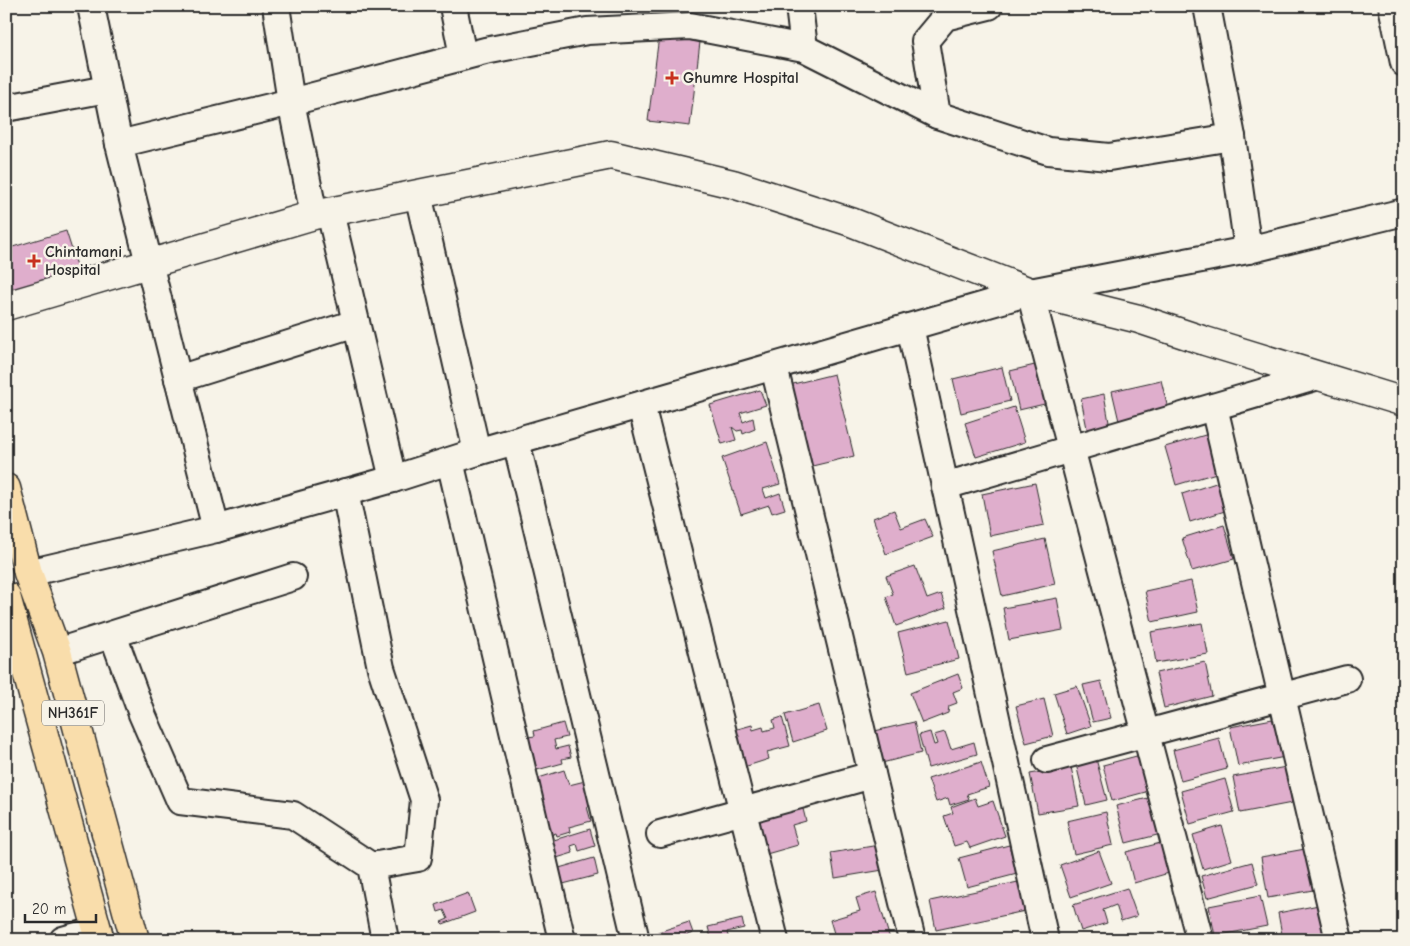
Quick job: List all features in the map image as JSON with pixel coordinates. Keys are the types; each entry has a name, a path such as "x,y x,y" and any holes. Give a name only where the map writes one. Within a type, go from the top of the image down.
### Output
{"highway":[{"name":"NH361F","path":"6,488 28,573 56,652 135,940"},
{"name":"NH361F","path":"6,596 99,935"}],"street":[{"path":"91,6 119,144 216,529"},
{"path":"276,6 292,102 322,214 356,323 393,479"},
{"path":"453,6 464,56"},
{"path":"799,6 804,48"},
{"path":"937,115 925,41 945,16 989,6"},
{"path":"1207,6 1232,137 1248,250"},
{"path":"1392,6 1404,63"},
{"path":"119,144 292,102 464,56 588,31 690,26 804,48 937,115 1048,151 1109,157 1232,137"},
{"path":"6,108 107,89"},
{"path":"6,306 322,214 611,155 733,184 833,216 1030,292 1139,319 1404,402"},
{"path":"418,194 477,452"},
{"path":"28,573 216,529 1030,292 1248,250 1404,212"},
{"path":"1030,292 1200,940"},
{"path":"178,378 356,323"},
{"path":"910,327 1045,940"},
{"path":"774,367 912,940"},
{"path":"945,486 1318,376"},
{"path":"641,405 775,940"},
{"path":"1214,407 1339,940"},
{"path":"516,441 636,940"},
{"path":"450,461 562,940"},
{"path":"113,635 142,714 180,801 293,815 371,866 418,858 424,800 381,668 345,492"},
{"path":"56,652 293,577"},
{"path":"1047,760 1347,679"},
{"path":"660,834 872,774"},
{"path":"371,866 385,940"},
{"path":"63,940 99,935"}],"building":[{"path":"659,36 700,42 690,126 648,121"},
{"path":"66,231 79,272 6,294 6,249"},
{"path":"1043,363 1053,402 1019,410 1010,371"},
{"path":"1002,367 1010,401 961,413 953,379"},
{"path":"834,374 854,456 804,468 785,386"},
{"path":"1161,380 1168,409 1119,421 1112,391"},
{"path":"760,390 766,405 740,413 743,422 753,418 755,429 743,434 742,430 737,431 732,427 736,440 722,444 710,405"},
{"path":"1104,394 1110,428 1088,433 1081,399"},
{"path":"1014,407 1025,442 976,457 965,423"},
{"path":"1212,433 1223,471 1176,485 1165,447"},
{"path":"767,442 780,484 763,489 766,498 780,493 785,509 772,513 769,505 741,514 722,458"},
{"path":"1219,482 1228,510 1190,522 1182,494"},
{"path":"1035,483 1044,525 990,536 982,494"},
{"path":"894,510 901,528 925,519 933,537 886,554 873,518"},
{"path":"1224,525 1234,559 1192,571 1182,538"},
{"path":"1045,539 1055,584 1002,596 992,551"},
{"path":"915,566 927,599 941,594 946,608 896,626 886,597 893,594 886,576"},
{"path":"1191,581 1198,612 1152,622 1145,591"},
{"path":"1057,598 1063,630 1009,640 1003,608"},
{"path":"949,620 959,659 908,672 898,633"},
{"path":"1202,623 1208,654 1156,663 1151,632"},
{"path":"1205,662 1212,696 1164,708 1156,673"},
{"path":"958,674 963,688 953,692 957,703 949,706 948,713 922,723 910,693"},
{"path":"1101,681 1111,718 1093,722 1083,685"},
{"path":"1077,686 1091,726 1067,734 1054,693"},
{"path":"1044,699 1053,736 1026,743 1016,706"},
{"path":"819,705 827,731 793,742 785,715"},
{"path":"782,717 790,746 767,752 769,759 744,767 734,730 752,725 753,730 763,727 764,731 775,728 773,720"},
{"path":"1278,718 1285,757 1238,766 1230,727"},
{"path":"914,722 921,753 874,765 866,733"},
{"path":"563,723 567,737 554,740 556,749 568,746 571,757 562,759 563,763 537,770 528,737 535,736 534,731"},
{"path":"930,732 934,745 937,744 934,735 945,732 951,749 974,742 977,754 928,768 919,735"},
{"path":"1219,738 1227,769 1181,781 1173,750"},
{"path":"1144,754 1153,790 1112,801 1103,765"},
{"path":"1095,755 1107,800 1086,805 1075,760"},
{"path":"981,762 989,787 967,794 969,799 950,805 948,798 936,802 928,779"},
{"path":"1071,767 1079,806 1038,813 1030,774"},
{"path":"1286,767 1292,803 1240,813 1233,777"},
{"path":"564,770 569,785 585,781 592,806 587,807 591,821 569,827 570,832 557,836 556,833 545,837 529,781"},
{"path":"1225,779 1234,812 1190,824 1181,791"},
{"path":"1156,796 1165,833 1126,843 1116,806"},
{"path":"975,798 978,806 993,801 1005,836 970,848 967,842 954,846 944,816 953,813 951,807"},
{"path":"801,801 806,821 792,825 798,845 756,857 745,818"},
{"path":"1106,812 1113,845 1074,854 1067,821"},
{"path":"1222,826 1232,860 1203,869 1193,835"},
{"path":"590,829 595,846 579,851 577,844 571,846 573,853 550,860 544,843"},
{"path":"1168,841 1176,871 1134,883 1126,852"},
{"path":"879,845 883,870 835,878 831,853"},
{"path":"1009,845 1017,874 967,887 959,858"},
{"path":"1305,849 1313,890 1268,898 1261,857"},
{"path":"1099,851 1111,883 1071,897 1060,865"},
{"path":"594,858 598,875 563,884 559,868"},
{"path":"1252,862 1258,884 1207,898 1201,876"},
{"path":"1018,882 1025,911 936,930 930,901"},
{"path":"1127,888 1137,916 1121,921 1116,905 1103,910 1107,923 1081,931 1073,905"},
{"path":"876,892 890,939 836,940 830,920 860,911 856,898"},
{"path":"468,893 475,912 443,924 441,922 448,919 444,910 438,912 436,905"},
{"path":"1260,896 1267,926 1215,936 1209,906"},
{"path":"1324,904 1331,940 1283,940 1278,913"},
{"path":"742,919 744,928 727,932 729,940 704,940 711,938 708,927"},
{"path":"689,922 693,933 673,940 644,940 643,937"},
{"path":"1271,935 1272,940 1243,940"}],"place":[{"name":"Ghumre Hospital","path":"672,78"},
{"name":"Chintamani Hospital","path":"34,261"}]}
